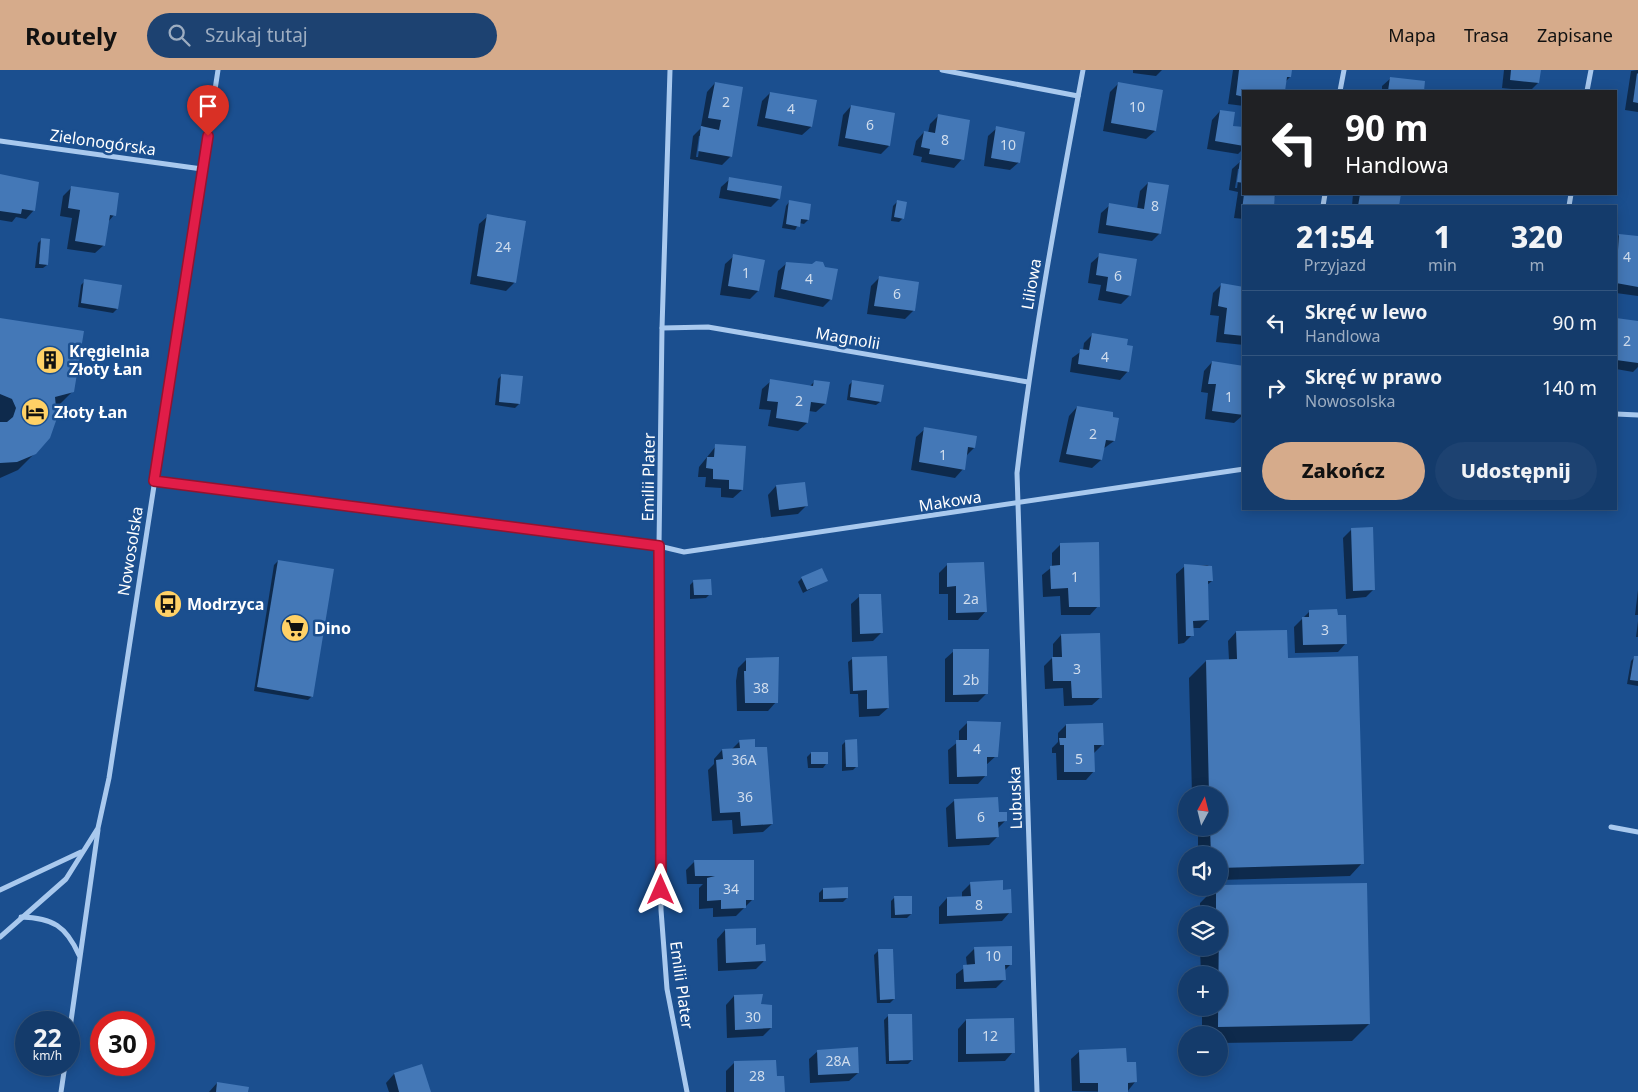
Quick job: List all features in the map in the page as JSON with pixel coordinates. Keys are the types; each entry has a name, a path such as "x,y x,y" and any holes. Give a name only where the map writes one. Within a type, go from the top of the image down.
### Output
{"street":[{"name":"Nowosolska","path":"72,1011 98,828 109,778 218,70"},
{"name":"Emilii Plater","path":"670,70 662,328 659,546 661,910 667,990 687,1092"},
{"path":"942,70 1078,96"},
{"name":"Liliowa","path":"1019,503 1017,473 1028,382 1083,70"},
{"path":"1340,90 1344,70"},
{"path":"1587,90 1591,70"},
{"name":"Zielonogórska","path":"0,140 202,169"},
{"name":"Magnolii","path":"662,328 708,327 1028,382"},
{"path":"1617,414 1638,415"},
{"name":"Makowa","path":"154,481 659,546 684,552 1242,470"},
{"name":"Lubuska","path":"1019,503 1037,1092"},
{"name":"Nowosolska","path":"0,936 66,879 98,828"},
{"path":"1611,828 1638,832"},
{"name":"Nowosolska","path":"0,890 82,851"},
{"path":"21,917 41,918 57,924 71,938 80,955"},
{"path":"61,1092 63,1076"}],"building":[{"path":"1239,70 1292,70 1291,77 1287,77 1285,90 1242,90 1242,96 1236,95"},
{"path":"1511,70 1541,70 1539,83 1510,80"},
{"path":"1638,74 1638,103 1633,102"},
{"path":"1390,77 1425,81 1424,90 1388,90"},
{"path":"715,82 743,87 732,157 698,151 701,126 719,130 721,120 708,118"},
{"path":"1118,82 1163,90 1156,131 1111,123"},
{"path":"770,92 817,100 812,127 765,118"},
{"path":"851,105 895,113 890,146 845,138"},
{"path":"1220,110 1235,112 1233,126 1242,127 1242,146 1215,141"},
{"path":"938,114 970,120 964,160 929,154 930,149 921,147 924,131 935,133"},
{"path":"996,126 1025,132 1020,163 991,158"},
{"path":"1240,160 1242,160 1242,183 1237,182"},
{"path":"0,174 39,182 35,211 22,209 21,214 0,211"},
{"path":"729,177 782,186 780,199 727,190"},
{"path":"1148,182 1169,185 1161,234 1106,225 1109,203 1144,209"},
{"path":"71,186 119,193 116,216 110,215 105,246 75,241 80,210 68,208"},
{"path":"1244,195 1275,195 1274,205 1243,205"},
{"path":"1360,195 1401,195 1399,205 1358,205"},
{"path":"789,200 811,204 809,220 801,219 800,227 786,224"},
{"path":"897,200 907,202 904,219 894,217"},
{"path":"487,214 526,221 516,283 477,276"},
{"path":"1619,234 1638,236 1638,287 1617,283"},
{"path":"41,238 50,239 48,265 39,264"},
{"path":"1099,253 1137,259 1131,296 1106,291 1108,277 1096,275"},
{"path":"733,254 765,260 759,291 728,286"},
{"path":"816,261 823,262 825,267 838,269 832,300 781,289 786,262 812,264"},
{"path":"879,276 919,282 915,311 874,306"},
{"path":"84,279 122,285 118,309 81,303"},
{"path":"1221,283 1242,287 1242,336 1224,334 1227,308 1218,306"},
{"path":"0,318 84,331 74,392 55,397 57,418 50,438 36,454 17,462 0,463 0,422 7,422 13,417 16,408 12,399 0,394"},
{"path":"1617,318 1638,321 1638,363 1617,360"},
{"path":"1092,333 1128,339 1127,345 1133,346 1129,372 1078,364 1080,349 1089,350"},
{"path":"1212,361 1242,366 1242,415 1212,411 1216,384 1208,384"},
{"path":"501,374 523,376 520,404 499,402"},
{"path":"770,379 813,386 814,380 830,382 826,404 811,402 808,423 776,418 778,402 767,401"},
{"path":"852,380 884,385 881,402 850,397"},
{"path":"1077,406 1113,412 1113,417 1119,418 1115,441 1106,440 1102,460 1066,454"},
{"path":"924,427 977,436 975,448 968,447 965,470 919,462"},
{"path":"715,444 746,446 743,490 729,489 729,480 713,479 713,469 706,468 707,457 714,457"},
{"path":"805,482 808,506 779,510 776,485"},
{"path":"1373,527 1375,590 1353,591 1351,528"},
{"path":"1099,542 1100,607 1069,607 1068,588 1051,589 1050,566 1060,565 1060,543"},
{"name":"Dino","path":"278,560 334,569 313,697 257,687"},
{"path":"984,562 987,612 956,613 956,586 947,587 947,563"},
{"path":"1184,564 1212,566 1213,581 1208,581 1209,620 1193,621 1194,636 1186,636"},
{"path":"822,568 828,581 807,590 801,577"},
{"path":"711,579 712,595 694,595 693,580"},
{"path":"859,594 881,594 883,633 860,634"},
{"path":"1337,609 1338,615 1346,615 1347,644 1303,645 1302,617 1309,617 1309,610"},
{"path":"1287,630 1288,658 1358,656 1364,864 1228,868 1228,846 1211,846 1210,836 1228,836 1228,786 1209,786 1206,660 1237,659 1236,631"},
{"path":"1100,633 1102,698 1072,698 1071,681 1053,681 1052,657 1062,657 1061,634"},
{"path":"953,649 989,649 988,694 953,695"},
{"path":"887,656 889,708 867,709 867,690 853,691 852,657"},
{"path":"1634,656 1638,656 1638,681 1630,680"},
{"path":"779,657 778,703 745,703 744,671 746,671 746,658"},
{"path":"967,721 1001,722 998,757 987,757 987,776 957,777 956,740 967,740"},
{"path":"1103,723 1104,745 1094,745 1095,772 1064,772 1064,745 1060,745 1059,738 1066,738 1066,724"},
{"path":"755,739 755,747 767,747 773,824 741,826 740,812 720,813 716,760 723,759 722,749 740,748 739,740"},
{"path":"857,739 858,767 846,767 845,740"},
{"path":"811,752 828,752 828,764 811,764"},
{"path":"998,797 999,812 1007,812 1007,821 998,822 999,837 956,839 954,799"},
{"path":"694,860 754,860 754,900 746,900 746,908 721,909 721,900 707,901 707,878 715,876 695,876"},
{"path":"1003,880 1003,890 1011,889 1012,913 947,916 947,897 971,896 970,882"},
{"path":"1367,883 1370,1024 1218,1026 1218,1016 1228,1016 1228,966 1219,966 1219,956 1228,956 1228,906 1216,906 1216,896 1228,896 1228,885"},
{"path":"848,887 848,898 823,899 823,888"},
{"path":"894,896 912,896 912,914 895,915"},
{"path":"756,928 756,945 765,944 766,961 726,963 725,929"},
{"path":"1012,946 1012,965 1005,965 1006,980 964,982 963,965 975,964 974,947"},
{"path":"878,949 893,949 895,999 880,1000"},
{"path":"763,994 761,1004 772,1005 772,1028 735,1030 734,995"},
{"path":"888,1014 912,1014 913,1060 889,1061"},
{"path":"1014,1018 1015,1053 966,1054 966,1019"},
{"path":"858,1047 859,1073 818,1075 817,1050"},
{"path":"1126,1048 1127,1062 1136,1062 1137,1082 1128,1083 1128,1092 1098,1092 1098,1083 1080,1083 1079,1050"},
{"path":"776,1060 777,1076 784,1076 785,1092 734,1092 734,1061"},
{"path":"422,1064 431,1092 399,1092 394,1073"},
{"path":"217,1082 249,1087 248,1092 216,1092"}],"place":[{"name":"Kręgielnia Złoty Łan","path":"50,360"},
{"name":"Złoty Łan","path":"35,412"},
{"name":"Modrzyca","path":"168,604"},
{"name":"Dino","path":"295,628"}],"route":[{"path":"208,136 154,481 659,546 661,890"}]}
